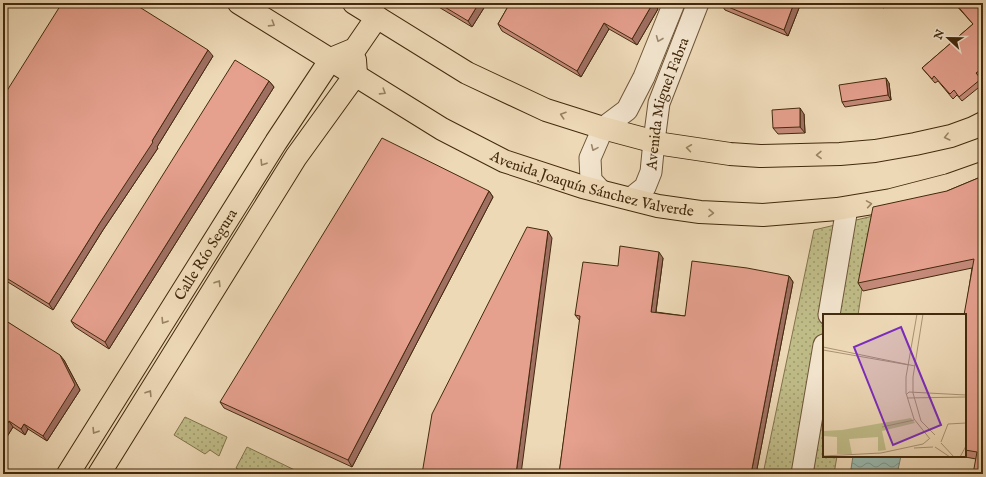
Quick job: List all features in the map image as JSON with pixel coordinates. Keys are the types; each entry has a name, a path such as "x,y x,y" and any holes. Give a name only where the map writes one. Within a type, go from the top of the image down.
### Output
{"main road":[{"name":"Avenida Joaquín Sánchez Valverde","path":"239,3 442,129 504,161 602,192 658,206 700,212 763,215 847,208 891,200 949,185 983,173"},
{"path":"354,3 468,73 546,110 603,128 663,144 722,153 760,156 840,154 875,151 915,144 951,136 983,123"},
{"path":"344,67 377,17"},
{"path":"276,142 310,73 310,65 299,41"},
{"name":"Calle Río Segura","path":"68,474 276,142 344,67"},
{"name":"Calle Río Segura","path":"99,474 296,157 344,67"},
{"path":"112,404 134,418"}],"street":[{"name":"Avenida Miguel Fabra","path":"602,192 591,180 590,158 603,128 627,110 644,77 674,3"},
{"name":"Avenida Miguel Fabra","path":"630,199 645,187 651,172 659,103 698,3"},
{"path":"829,314 847,208"},
{"path":"802,474 823,351"}],"shaded area":[{"path":"873,216 858,314 823,314 823,457 837,457 834,474 763,474 814,230"},
{"path":"185,417 227,437 219,456 210,450 205,454 174,435"},
{"path":"247,447 303,474 245,474 236,468"}],"water":[{"path":"853,457 901,457 897,474 879,474 851,469"}],"building":[{"path":"62,3 133,3 208,50 152,141 153,142 49,304 3,276 3,97"},
{"path":"438,3 479,3 468,21"},
{"path":"510,3 653,3 632,39 604,23 577,71 498,24"},
{"path":"721,3 794,3 784,30"},
{"path":"955,3 983,3 983,68 976,73 981,79 959,97 954,90 950,94 934,76 932,79 922,68 973,24"},
{"path":"235,60 269,81 105,342 71,321"},
{"path":"886,78 888,95 842,102 839,85"},
{"path":"800,108 800,127 773,128 772,110"},
{"path":"382,138 489,191 348,460 220,402"},
{"path":"983,176 983,474 973,474 977,452 966,450 966,314 964,314 974,259 858,283 873,207 947,191"},
{"path":"527,227 548,231 516,474 422,474 432,414"},
{"path":"620,246 659,252 651,312 685,316 692,261 747,268 789,276 751,474 559,474 580,316 575,315 583,262 618,266"},
{"path":"3,319 60,355 75,385 43,436 24,424 21,429 9,421 3,431"},
{"path":"836,472 847,474 835,474"}]}
